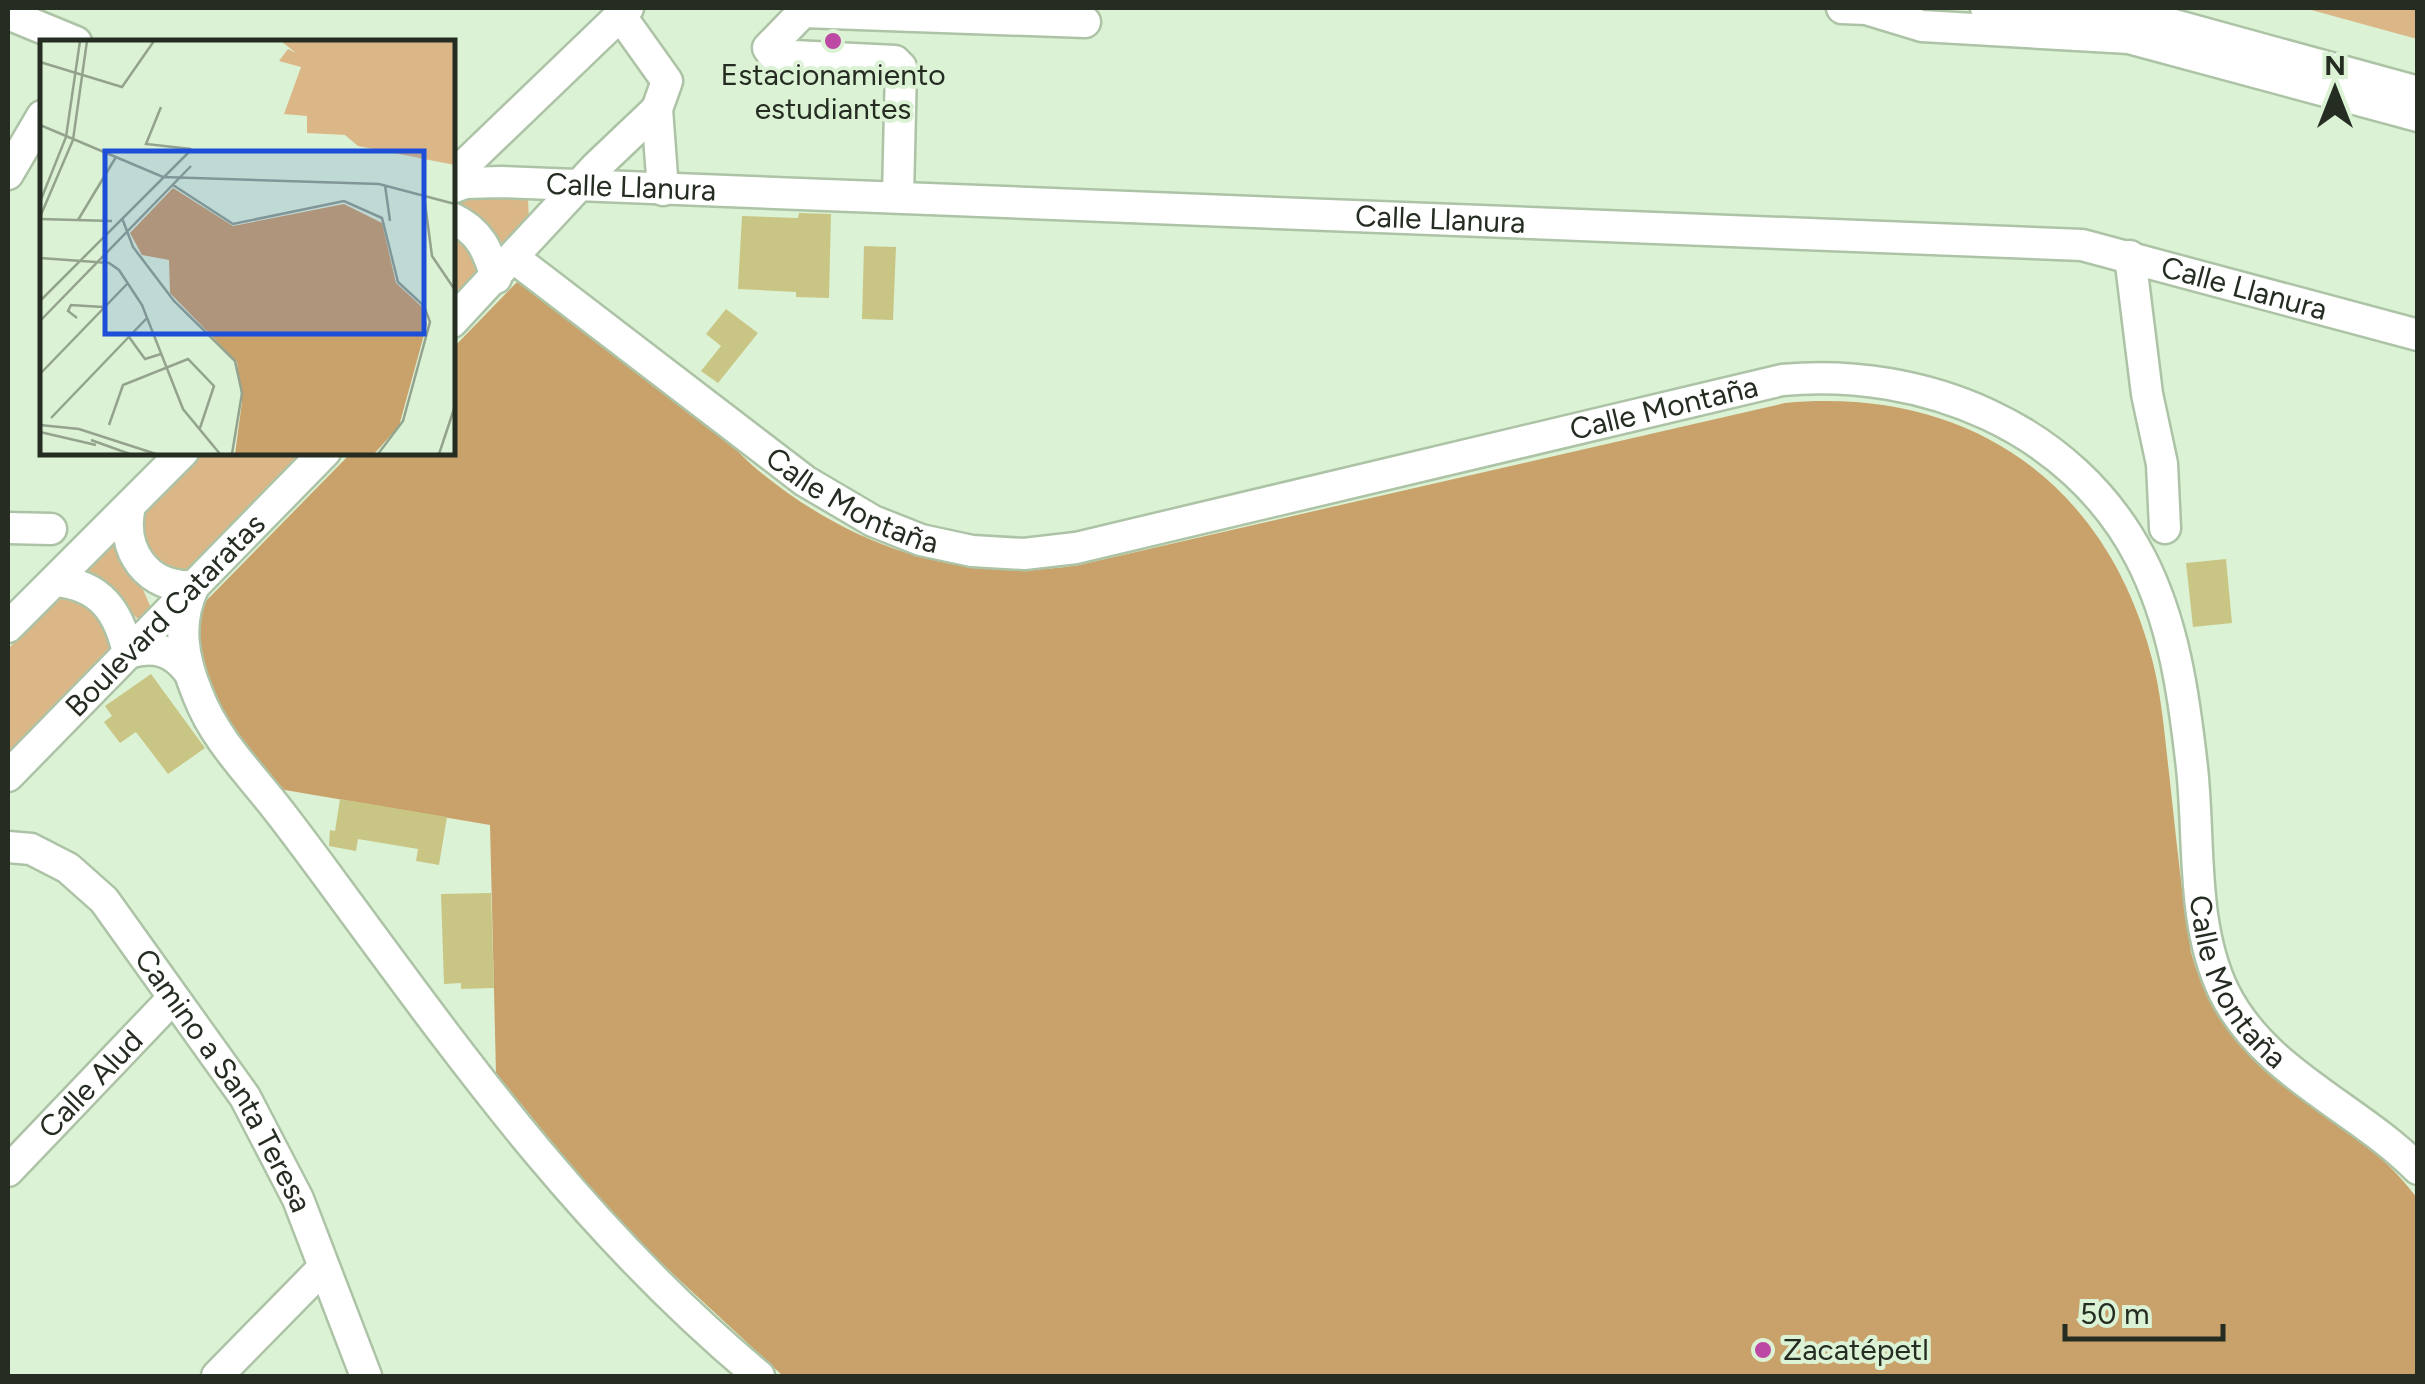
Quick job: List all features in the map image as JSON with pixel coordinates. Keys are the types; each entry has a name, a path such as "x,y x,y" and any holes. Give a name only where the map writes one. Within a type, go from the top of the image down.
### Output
{"street":[{"path":"1842,8 1866,8 1922,26 2029,20 2079,10 2134,14 2418,92"},
{"path":"1986,8 2128,38 2418,116"},
{"path":"455,174 624,11 662,95 663,190"},
{"path":"898,196 901,67 895,61 772,55 768,48 803,12 1085,22"},
{"path":"8,14 71,40"},
{"path":"455,319 662,95"},
{"path":"8,174 40,119"},
{"name":"Calle Llanura","path":"455,187 502,182 898,196 2082,245 2418,335"},
{"path":"455,219 465,224 505,268"},
{"path":"2130,256 2147,394 2162,464 2165,528"},
{"name":"Calle Montaña","path":"505,268 805,481 897,532 972,551 1024,554 1076,548 1782,380 1882,380 1931,391 1978,408 2034,440 2071,470 2104,505 2140,558 2168,629 2181,682 2193,773 2202,911 2214,969 2232,1008 2275,1058 2418,1169"},
{"path":"8,627 180,455"},
{"name":"Boulevard Cataratas","path":"8,776 322,455"},
{"path":"130,506 127,534 144,570 166,584 194,586 186,602 182,630 189,672 204,710 225,745 269,798 524,1139 634,1261 759,1376"},
{"path":"8,528 51,528"},
{"path":"56,581 84,586 107,602 122,626 128,653 148,648 165,651 189,672"},
{"name":"Camino a Santa Teresa","path":"15,842 68,868 104,900 238,1086 266,1132 298,1199 366,1376"},
{"name":"Calle Alud","path":"8,1171 173,998"},
{"path":"216,1376 323,1268"}],"shaded area":[{"path":"2304,8 2417,8 2417,39"},
{"path":"462,194 528,197 529,221 509,242 495,242 459,209"},
{"path":"455,230 489,267 455,302"},
{"path":"520,279 714,429 795,498 870,539 909,554 992,569 1079,565 1785,403 1851,402 1913,411 1969,430 2020,458 2064,495 2101,542 2130,596 2158,685 2191,952 2209,999 2232,1036 2260,1065 2355,1136 2417,1198 2417,1376 783,1376 616,1221 496,1073 490,825 279,789 236,738 199,670 198,613 203,604 349,455 455,455 455,346"},
{"path":"198,455 305,455 192,569 171,570 153,561 138,531 143,509"},
{"path":"111,544 127,552 151,608 140,621 87,571"},
{"path":"78,592 119,644 8,760 8,649 58,599"}],"building":[{"path":"799,213 831,214 829,298 738,289 742,216 798,218"},
{"path":"864,246 896,247 893,320 862,319"},
{"path":"726,309 758,333 718,383 701,371 721,346 706,334"},
{"path":"2226,559 2232,623 2193,627 2186,563"},
{"path":"151,674 205,748 168,774 136,732 120,743 104,722 112,716 105,706"},
{"path":"340,799 447,817 439,865 416,861 418,849 358,839 356,851 329,846"},
{"path":"491,893 494,988 461,989 461,983 444,984 441,894"}],"place":[{"name":"Estacionamiento estudiantes","path":"833,41"},
{"name":"Zacatépetl","path":"1763,1350"}]}
